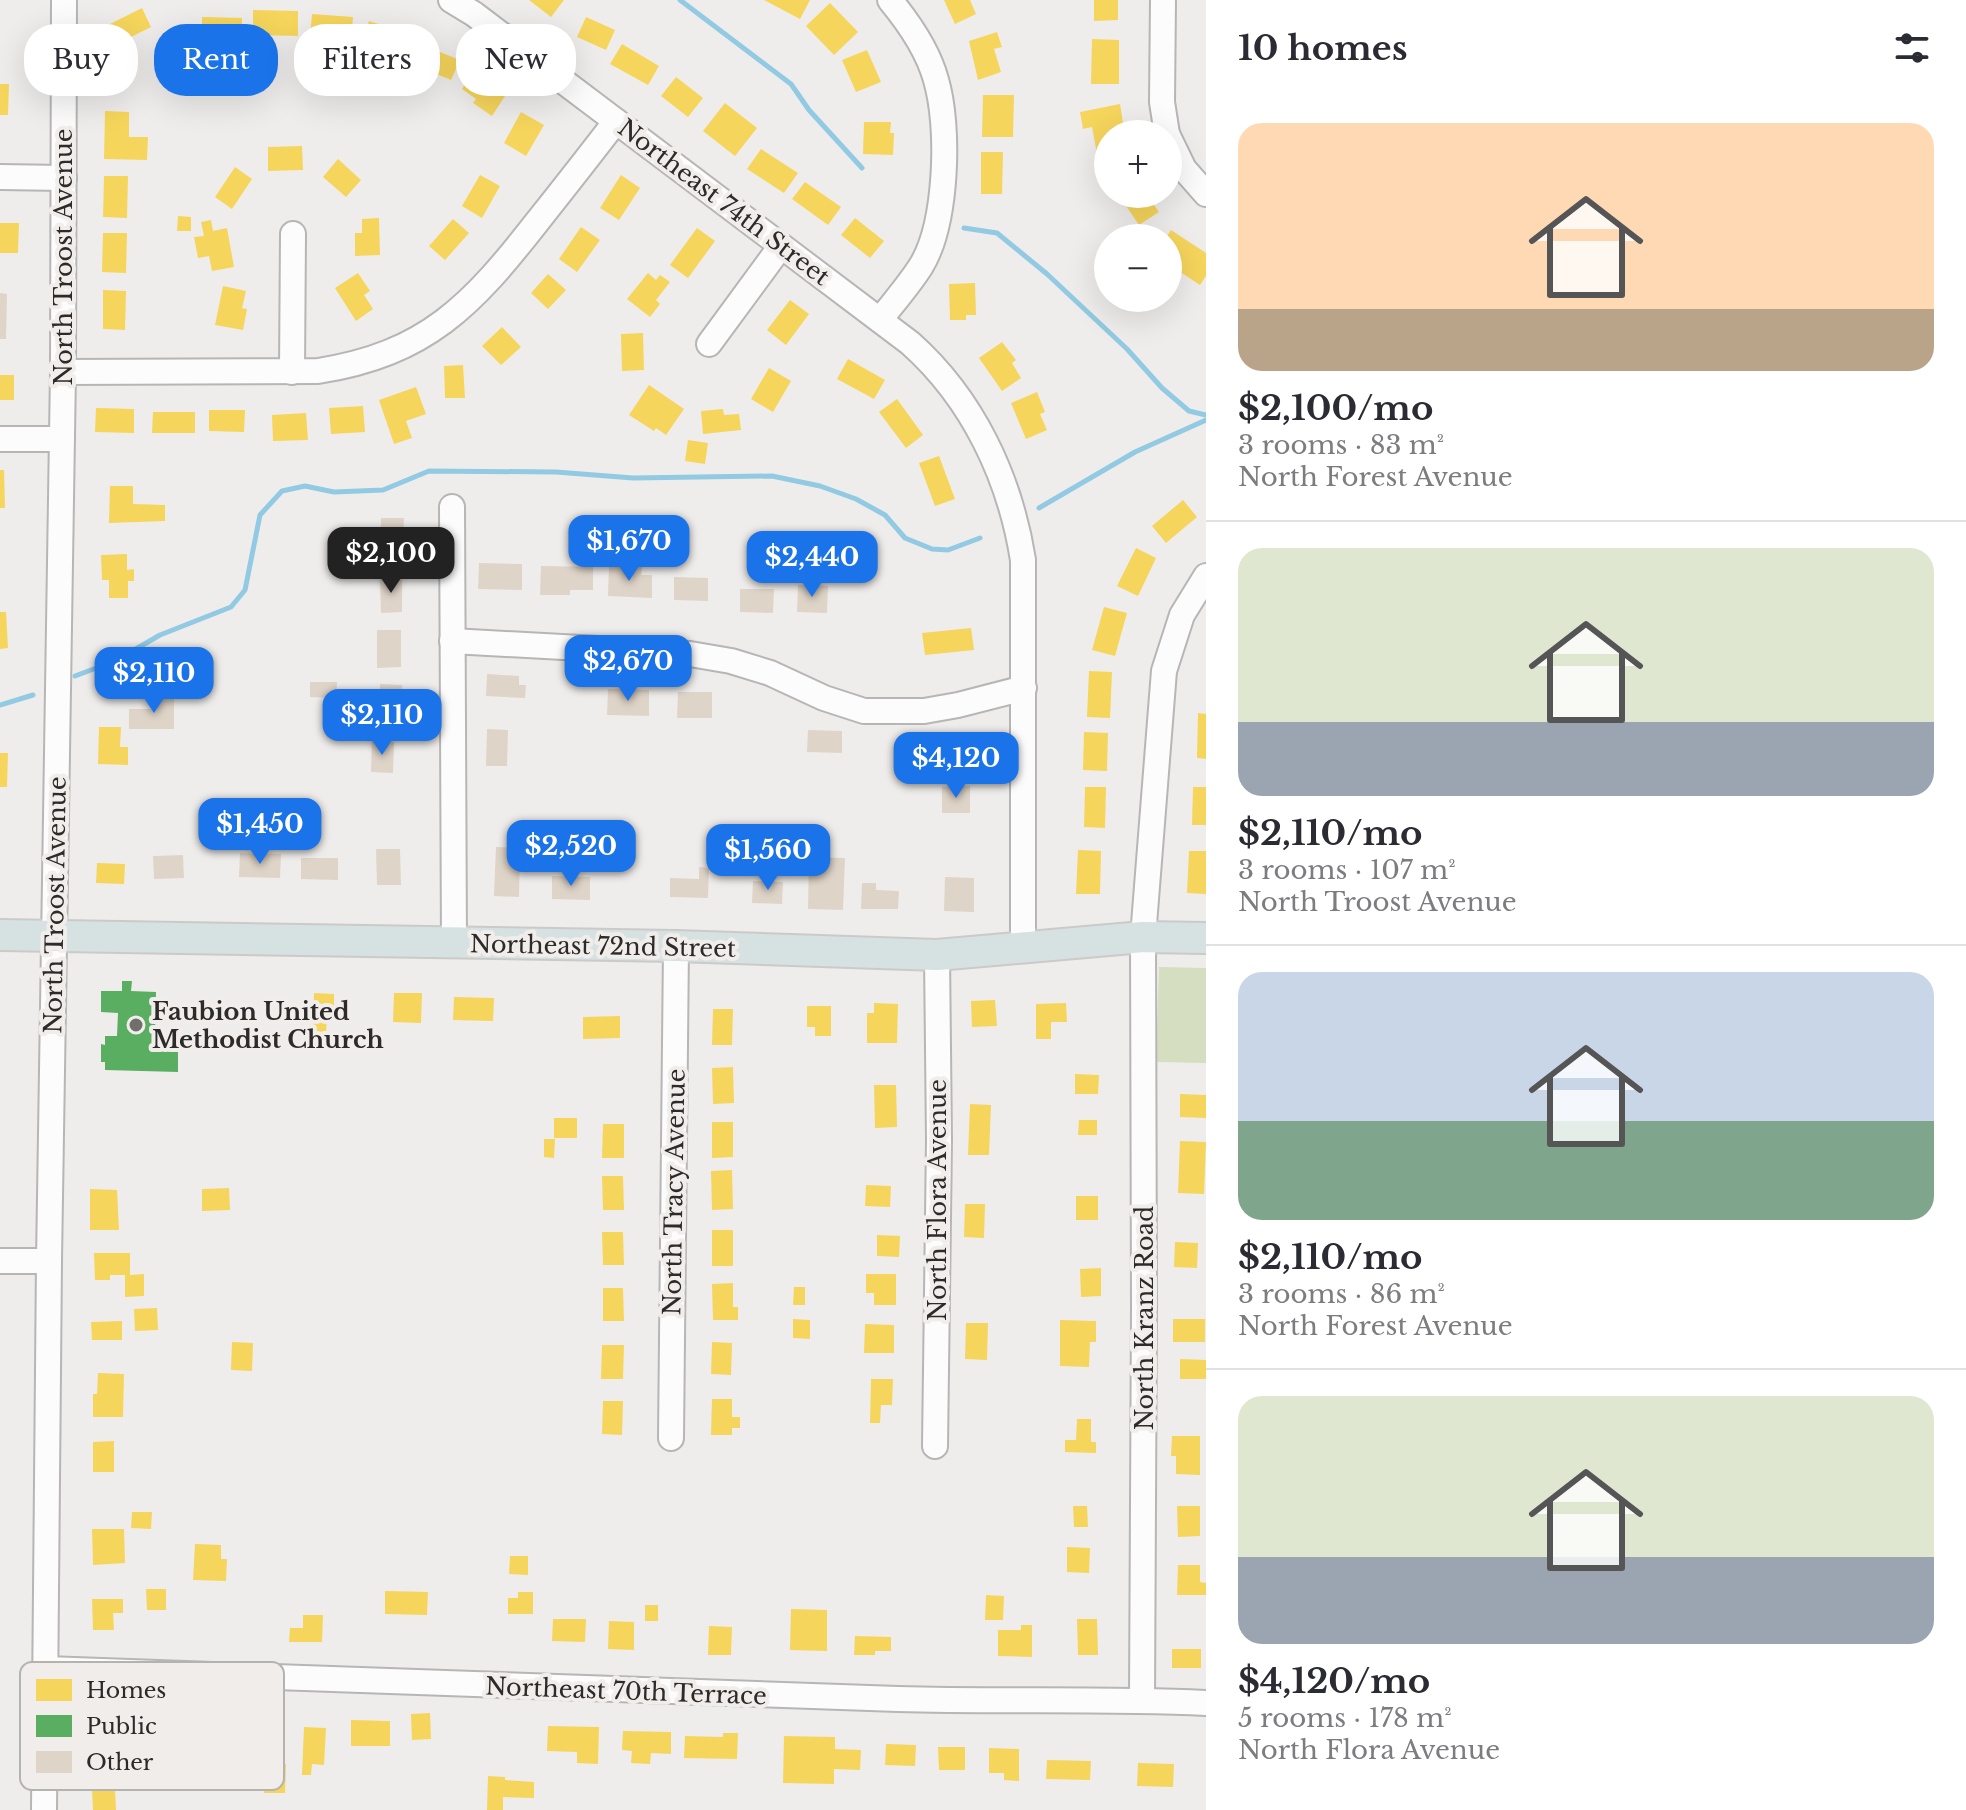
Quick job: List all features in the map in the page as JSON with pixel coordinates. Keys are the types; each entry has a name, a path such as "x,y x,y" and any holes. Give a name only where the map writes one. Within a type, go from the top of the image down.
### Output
{"main road":[{"name":"Northeast 72nd Street","path":"0,935 676,946 937,955 1143,937 1206,938"}],"street":[{"name":"North Troost Avenue","path":"46,1662 63,372 64,0"},
{"name":"Northeast 74th Street","path":"451,0 474,14 880,320"},
{"path":"890,0 919,42 937,80 943,173 941,207 925,258 880,320 930,360 947,380 976,423 1002,480 1015,520 1023,560 1023,948"},
{"path":"1163,0 1162,102 1165,120"},
{"path":"63,372 318,371 371,360 420,339 451,318 500,270 616,121"},
{"path":"1182,165 1202,190"},
{"path":"0,177 64,178"},
{"path":"292,372 293,234"},
{"path":"709,344 781,246"},
{"path":"0,439 62,439"},
{"path":"452,507 454,944"},
{"name":"North Kranz Road","path":"1142,1700 1143,937 1164,671 1182,615 1206,576"},
{"path":"452,641 690,654 731,661 770,673 824,698 864,711 924,711 1024,688"},
{"name":"North Tracy Avenue","path":"671,1438 676,946"},
{"name":"North Flora Avenue","path":"935,1446 939,1141 937,955"},
{"path":"0,1261 49,1261"},
{"name":"Northeast 70th Terrace","path":"284,1679 541,1690 921,1700 1206,1703"},
{"name":"North Troost Avenue","path":"44,1790 44,1810"}],"green space":[{"path":"1159,967 1206,968 1206,1063 1156,1062"}],"building: Homes":[{"path":"529,0 564,0 551,17"},
{"path":"764,0 810,0 800,19"},
{"path":"944,0 970,0 976,14 955,24"},
{"path":"1094,0 1118,0 1118,20 1094,21"},
{"path":"830,3 858,32 834,55 806,26"},
{"path":"142,8 151,27 138,34 138,24 110,24"},
{"path":"253,10 298,11 294,36 278,36 278,24 253,24"},
{"path":"312,14 353,17 352,24 311,24"},
{"path":"202,17 242,18 242,24 202,24"},
{"path":"586,17 615,30 606,50 577,37"},
{"path":"997,32 1002,47 994,49 1001,72 978,80 969,41"},
{"path":"1092,39 1119,40 1119,84 1091,84"},
{"path":"622,44 659,66 648,85 610,64"},
{"path":"867,50 881,82 856,92 842,60"},
{"path":"440,52 456,58 451,80 440,76"},
{"path":"676,77 703,98 688,117 661,96"},
{"path":"0,84 9,84 8,115 0,115"},
{"path":"983,95 1014,95 1013,137 982,137"},
{"path":"472,96 505,96 492,116 473,103 476,99"},
{"path":"725,103 757,128 735,156 703,131"},
{"path":"1120,104 1123,120 1094,120 1094,138 1092,127 1083,129 1080,112"},
{"path":"105,111 129,112 129,137 148,137 147,160 104,159"},
{"path":"521,112 544,125 526,156 504,143"},
{"path":"864,122 891,122 893,155 863,154"},
{"path":"302,146 303,170 268,171 268,147"},
{"path":"761,149 798,173 784,193 747,169"},
{"path":"981,152 1003,152 1002,194 981,194"},
{"path":"338,159 361,180 346,197 323,177"},
{"path":"235,167 252,179 232,209 215,197"},
{"path":"480,175 500,186 482,218 462,206"},
{"path":"621,175 640,188 619,220 600,208"},
{"path":"104,176 128,176 127,218 103,217"},
{"path":"805,182 841,207 828,225 792,199"},
{"path":"1127,208 1156,208 1159,212 1138,224"},
{"path":"178,216 191,217 191,231 177,231"},
{"path":"379,218 380,255 355,256 355,233 362,233 362,219"},
{"path":"855,218 884,241 870,258 841,235"},
{"path":"453,219 469,233 445,260 429,246"},
{"path":"211,220 213,231 227,228 234,267 212,271 209,256 198,258 194,237 204,236 201,222"},
{"path":"0,223 19,223 18,253 0,253"},
{"path":"581,227 600,240 577,272 559,259"},
{"path":"697,228 715,241 688,278 670,265"},
{"path":"103,233 127,233 126,273 102,272"},
{"path":"1182,237 1206,253 1206,276 1200,285 1182,273"},
{"path":"358,273 370,291 364,295 373,309 356,321 335,288"},
{"path":"648,273 656,280 660,275 670,282 656,300 660,304 650,317 627,299"},
{"path":"548,274 566,290 548,309 531,293"},
{"path":"975,283 976,315 966,315 966,320 950,320 949,284"},
{"path":"223,286 246,291 242,308 247,309 243,330 215,325"},
{"path":"103,290 126,291 125,330 103,329"},
{"path":"790,300 809,314 786,345 767,330"},
{"path":"502,327 521,347 501,365 482,346"},
{"path":"643,333 644,370 622,371 621,334"},
{"path":"1002,342 1016,360 1012,363 1021,378 1002,391 979,358"},
{"path":"848,359 885,380 874,399 837,379"},
{"path":"463,365 465,398 445,398 444,366"},
{"path":"769,368 791,381 773,412 751,399"},
{"path":"0,375 14,375 14,400 0,400"},
{"path":"649,385 684,409 666,435 629,415"},
{"path":"416,387 426,414 406,421 412,438 394,444 379,400"},
{"path":"1037,392 1045,412 1040,414 1047,430 1026,439 1011,403"},
{"path":"897,399 923,435 906,448 879,412"},
{"path":"363,406 365,432 331,434 329,408"},
{"path":"96,408 134,409 134,433 95,432"},
{"path":"723,409 724,415 739,414 741,430 703,434 701,411"},
{"path":"209,410 245,410 244,432 209,431"},
{"path":"153,412 195,412 195,433 152,433"},
{"path":"306,413 308,440 273,441 272,415"},
{"path":"688,440 708,443 705,464 685,461"},
{"path":"939,456 955,499 935,506 919,463"},
{"path":"0,470 4,470 5,508 0,508"},
{"path":"110,486 133,486 133,504 165,505 165,521 109,523"},
{"path":"1183,500 1197,517 1166,543 1152,526"},
{"path":"1136,548 1156,558 1138,596 1117,586"},
{"path":"127,554 127,570 134,569 134,581 128,581 128,598 109,598 109,580 102,580 101,555"},
{"path":"1104,607 1127,613 1115,656 1092,650"},
{"path":"0,612 6,612 8,648 0,649"},
{"path":"971,628 974,650 925,655 922,633"},
{"path":"1089,671 1112,672 1110,718 1087,717"},
{"path":"1198,713 1206,714 1206,759 1197,758"},
{"path":"99,727 121,727 120,747 128,747 128,765 98,764"},
{"path":"1084,732 1108,733 1107,771 1083,770"},
{"path":"0,753 8,753 7,787 0,787"},
{"path":"1085,787 1106,787 1105,828 1084,827"},
{"path":"1193,787 1206,787 1206,825 1192,825"},
{"path":"1078,850 1101,851 1100,894 1076,894"},
{"path":"1189,851 1206,851 1206,894 1187,893"},
{"path":"97,863 125,864 124,884 96,883"},
{"path":"314,993 334,994 334,1017 327,1017 326,1032 313,1032"},
{"path":"394,993 422,993 421,1023 393,1022"},
{"path":"454,997 494,998 493,1021 453,1020"},
{"path":"995,1000 997,1026 972,1027 971,1001"},
{"path":"874,1003 898,1004 897,1043 867,1043 867,1013 874,1013"},
{"path":"1066,1003 1067,1022 1051,1022 1051,1039 1036,1039 1036,1004"},
{"path":"807,1006 831,1006 831,1036 815,1036 815,1027 807,1027"},
{"path":"713,1009 733,1009 732,1045 712,1045"},
{"path":"620,1016 620,1038 583,1039 583,1017"},
{"path":"733,1067 734,1103 713,1104 712,1068"},
{"path":"1075,1074 1099,1075 1098,1094 1075,1094"},
{"path":"874,1085 896,1085 897,1127 875,1128"},
{"path":"1180,1094 1206,1095 1206,1118 1180,1117"},
{"path":"970,1104 991,1105 989,1155 968,1155"},
{"path":"554,1118 577,1118 577,1138 554,1138"},
{"path":"1079,1120 1097,1120 1097,1135 1078,1135"},
{"path":"712,1122 733,1122 733,1157 712,1158"},
{"path":"603,1124 624,1124 624,1158 602,1158"},
{"path":"544,1139 555,1139 554,1158 544,1157"},
{"path":"1180,1141 1206,1142 1204,1194 1178,1193"},
{"path":"732,1170 733,1209 712,1210 711,1171"},
{"path":"602,1176 623,1176 624,1210 603,1210"},
{"path":"866,1185 891,1186 890,1207 865,1206"},
{"path":"229,1188 230,1210 202,1211 202,1189"},
{"path":"90,1189 117,1190 119,1230 90,1230"},
{"path":"1076,1196 1098,1196 1098,1220 1076,1220"},
{"path":"965,1204 985,1204 984,1238 964,1237"},
{"path":"712,1230 733,1230 733,1266 712,1266"},
{"path":"602,1232 623,1232 624,1265 603,1265"},
{"path":"877,1235 900,1236 899,1257 877,1256"},
{"path":"1175,1242 1198,1243 1197,1268 1174,1267"},
{"path":"94,1253 130,1253 130,1275 144,1274 144,1296 125,1297 125,1275 110,1275 110,1280 95,1280"},
{"path":"1101,1268 1101,1296 1081,1297 1080,1269"},
{"path":"866,1274 896,1274 896,1305 874,1305 874,1293 866,1293"},
{"path":"733,1283 733,1307 738,1307 738,1320 713,1320 712,1284"},
{"path":"794,1287 805,1287 805,1305 793,1305"},
{"path":"603,1288 623,1288 624,1321 603,1321"},
{"path":"157,1308 158,1330 135,1331 134,1309"},
{"path":"793,1319 810,1320 810,1339 793,1338"},
{"path":"1173,1319 1205,1319 1205,1342 1173,1342"},
{"path":"1060,1320 1096,1321 1096,1342 1090,1342 1089,1367 1060,1366"},
{"path":"122,1321 122,1340 92,1340 91,1322"},
{"path":"966,1323 988,1323 987,1360 965,1359"},
{"path":"865,1324 894,1325 894,1353 864,1353"},
{"path":"232,1342 253,1343 252,1371 231,1370"},
{"path":"712,1342 732,1343 731,1375 711,1374"},
{"path":"602,1345 624,1345 623,1379 601,1379"},
{"path":"1180,1359 1206,1360 1206,1379 1180,1379"},
{"path":"98,1373 124,1374 123,1417 93,1417 93,1394 97,1394"},
{"path":"871,1379 893,1379 892,1405 881,1405 880,1423 870,1423"},
{"path":"712,1399 732,1399 732,1417 740,1417 740,1428 732,1428 732,1435 711,1435"},
{"path":"603,1401 623,1401 622,1435 602,1434"},
{"path":"1077,1419 1091,1419 1091,1442 1096,1442 1096,1453 1065,1452 1065,1440 1076,1440"},
{"path":"1172,1436 1200,1436 1200,1475 1176,1474 1176,1456 1171,1456"},
{"path":"114,1441 114,1472 93,1472 93,1442"},
{"path":"1073,1506 1087,1506 1088,1527 1074,1527"},
{"path":"1177,1506 1200,1506 1200,1536 1178,1537"},
{"path":"132,1512 152,1512 151,1529 131,1528"},
{"path":"92,1529 124,1529 125,1563 93,1565"},
{"path":"195,1544 221,1545 221,1559 227,1559 226,1581 193,1580"},
{"path":"1067,1547 1090,1548 1089,1573 1067,1572"},
{"path":"510,1556 528,1556 528,1575 509,1574"},
{"path":"1178,1565 1200,1565 1200,1582 1206,1583 1206,1595 1177,1595"},
{"path":"146,1589 166,1589 166,1610 147,1610"},
{"path":"385,1591 428,1592 427,1615 385,1614"},
{"path":"518,1592 533,1592 533,1614 508,1614 508,1598 518,1598"},
{"path":"986,1595 1004,1596 1003,1620 985,1620"},
{"path":"92,1599 123,1599 123,1613 113,1613 114,1630 93,1630"},
{"path":"645,1605 658,1605 658,1621 645,1621"},
{"path":"791,1609 827,1610 827,1651 790,1650"},
{"path":"303,1615 323,1615 322,1642 289,1642 290,1628 303,1628"},
{"path":"553,1619 586,1619 585,1642 552,1641"},
{"path":"1077,1619 1097,1619 1098,1655 1078,1655"},
{"path":"609,1621 634,1622 634,1650 608,1649"},
{"path":"1021,1625 1032,1625 1032,1657 998,1656 998,1630 1021,1630"},
{"path":"709,1626 732,1627 731,1655 708,1655"},
{"path":"855,1636 891,1637 891,1651 854,1655"},
{"path":"1172,1649 1201,1649 1201,1668 1172,1668"},
{"path":"430,1713 431,1739 412,1740 411,1714"},
{"path":"351,1720 390,1721 390,1746 351,1746"},
{"path":"548,1726 599,1727 598,1764 577,1763 577,1752 547,1751"},
{"path":"304,1727 326,1728 324,1765 312,1764 311,1775 302,1775"},
{"path":"623,1731 671,1732 671,1754 651,1753 650,1764 631,1763 632,1751 622,1750"},
{"path":"723,1733 738,1733 737,1759 684,1758 685,1736 723,1737"},
{"path":"784,1736 835,1737 835,1749 861,1750 860,1770 834,1769 834,1784 783,1783"},
{"path":"886,1744 916,1745 915,1766 885,1765"},
{"path":"938,1747 965,1747 965,1770 939,1770"},
{"path":"989,1748 1019,1749 1019,1781 1004,1780 1004,1773 989,1773"},
{"path":"1047,1760 1091,1761 1090,1780 1046,1779"},
{"path":"1138,1763 1174,1764 1173,1787 1137,1786"},
{"path":"286,1764 285,1793 264,1793 264,1790 284,1790"},
{"path":"488,1776 534,1782 534,1798 503,1797 503,1810 487,1810"},
{"path":"92,1790 115,1790 116,1810 93,1810"}],"building: Public":[{"name":"Faubion United Methodist Church","path":"122,981 132,981 131,991 156,992 155,1037 178,1037 178,1072 105,1070 105,1062 101,1062 101,1044 105,1045 105,1036 117,1036 118,1013 101,1012 101,991 122,991"}],"building: Other":[{"path":"0,293 7,294 6,339 0,339"},
{"path":"381,518 404,518 402,555 380,554"},
{"path":"479,563 522,564 522,590 478,589"},
{"path":"541,566 593,567 593,590 570,590 570,595 540,595"},
{"path":"609,566 642,567 641,575 652,575 652,598 608,596"},
{"path":"674,577 708,578 708,601 674,600"},
{"path":"380,578 402,578 402,612 381,613"},
{"path":"798,585 828,586 827,613 797,612"},
{"path":"740,589 774,589 773,613 740,612"},
{"path":"377,630 401,630 401,667 377,668"},
{"path":"487,674 519,676 519,685 526,685 525,698 486,696"},
{"path":"310,682 337,682 336,698 310,697"},
{"path":"380,684 402,685 401,725 379,724"},
{"path":"608,689 649,690 649,716 607,715"},
{"path":"678,692 712,692 712,718 677,718"},
{"path":"152,695 174,696 174,729 129,729 129,709 152,709"},
{"path":"487,729 508,730 507,766 486,766"},
{"path":"808,730 842,731 842,753 807,752"},
{"path":"372,741 394,742 393,773 371,772"},
{"path":"970,786 970,813 942,813 942,787"},
{"path":"496,847 520,848 519,897 494,896"},
{"path":"376,849 400,849 401,885 377,885"},
{"path":"240,853 281,854 280,878 239,877"},
{"path":"183,855 184,878 154,879 153,856"},
{"path":"809,857 845,858 843,910 808,909"},
{"path":"301,858 338,858 338,880 301,879"},
{"path":"699,867 709,868 708,898 670,897 670,878 699,879"},
{"path":"552,876 590,877 590,900 552,899"},
{"path":"945,877 974,878 974,912 944,911"},
{"path":"753,881 783,882 782,904 752,903"},
{"path":"862,883 876,883 876,890 899,891 898,909 861,909"}],"waterway":[{"path":"680,0 791,84 809,110 862,168"},
{"path":"964,228 997,233 1047,274 1127,349 1162,388 1189,411 1206,415"},
{"path":"1039,508 1135,452 1206,420"},
{"path":"75,676 115,661 160,635 231,607 245,590 260,515 282,491 305,486 334,492 383,490 429,471 556,472 633,478 772,476 820,486 856,499 885,515 905,538 932,549 948,550 980,538"},
{"path":"0,705 33,695"}],"place":[{"name":"Faubion United Methodist Church","path":"136,1025"}]}
